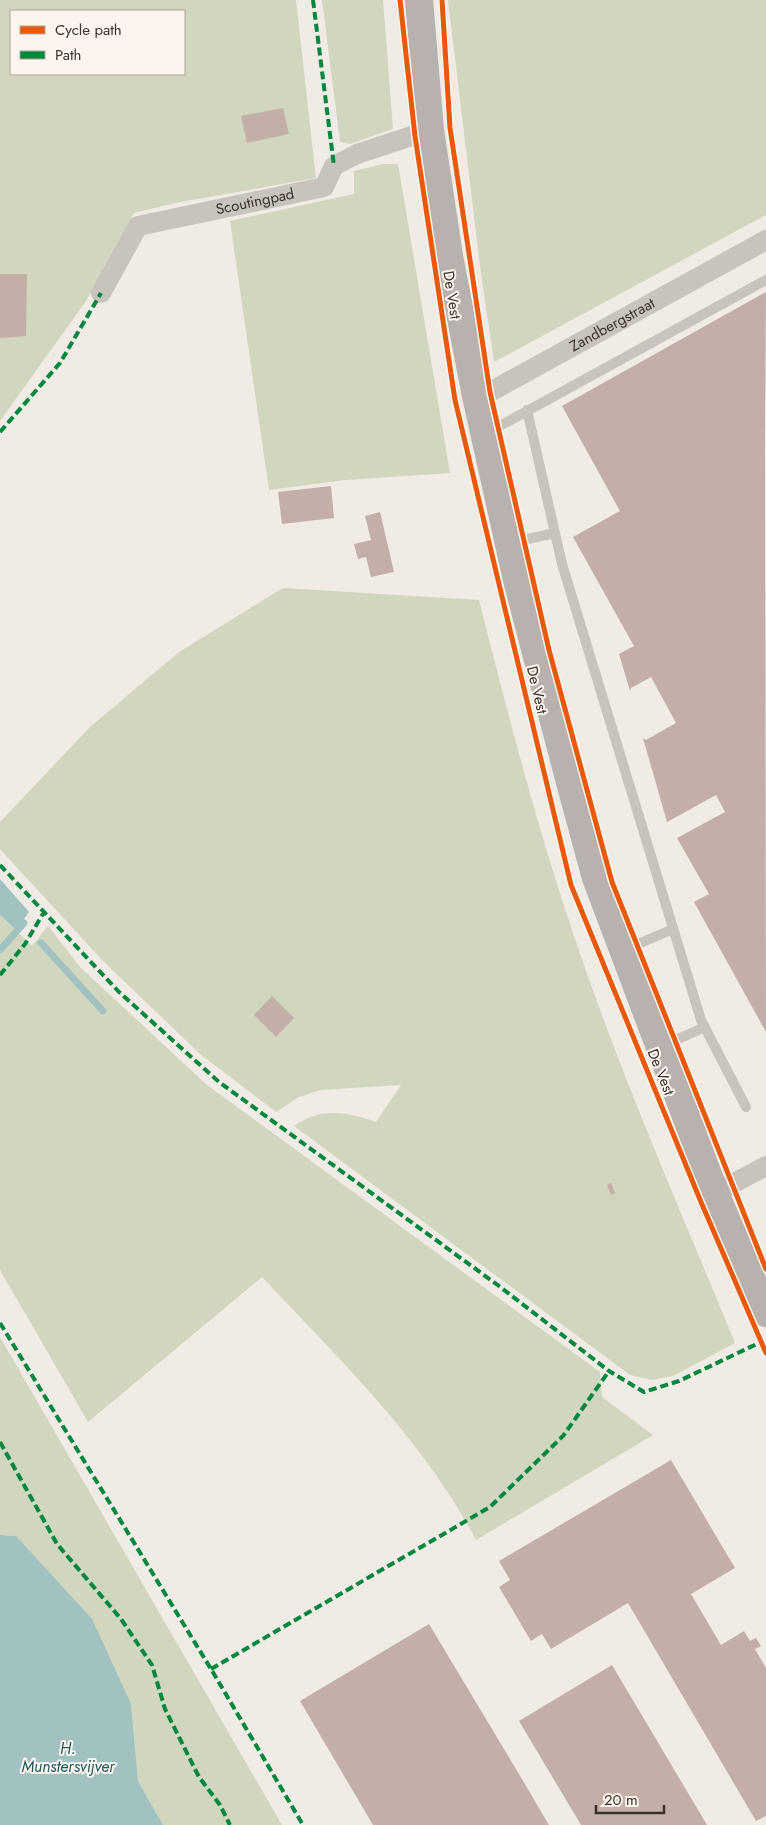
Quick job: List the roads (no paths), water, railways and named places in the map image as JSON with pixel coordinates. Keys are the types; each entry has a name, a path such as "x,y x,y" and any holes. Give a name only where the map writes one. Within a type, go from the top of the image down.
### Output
{"main road":[{"name":"De Vest","path":"419,0 430,130 449,256 476,396 509,543 596,878 715,1193 765,1308"}],"street":[{"name":"Scoutingpad","path":"101,293 138,226 324,187 334,166 357,154 430,130"},
{"name":"Zandbergstraat","path":"476,396 490,392 766,240"},
{"path":"715,1193 765,1170"}],"lane":[{"path":"484,435 766,280"},
{"path":"527,410 562,564 673,929 704,1027 746,1107"},
{"path":"509,543 555,533"},
{"path":"623,950 673,929"},
{"path":"660,1047 704,1027"}],"water":[{"path":"0,879 29,912 16,930 0,915"},
{"name":"H. Munstersvijver","path":"0,1535 16,1536 92,1619 131,1704 138,1781 163,1825 0,1825"}],"waterway":[{"path":"0,950 24,923"},
{"path":"41,943 103,1011"}]}
